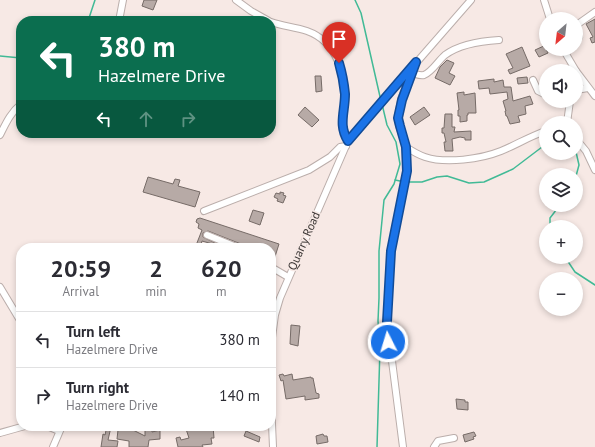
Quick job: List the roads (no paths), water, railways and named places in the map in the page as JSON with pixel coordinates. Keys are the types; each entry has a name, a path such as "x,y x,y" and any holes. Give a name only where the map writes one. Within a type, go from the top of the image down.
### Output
{"street":[{"path":"120,16 123,0"},
{"path":"236,0 260,16"},
{"path":"204,211 309,170 322,163 340,147 347,143 471,0"},
{"path":"544,0 548,12"},
{"path":"583,20 595,12"},
{"path":"276,23 308,32 323,40 333,52 339,63 343,78 344,106 342,130 347,143"},
{"path":"412,72 420,75 425,74 451,51 479,43 499,40"},
{"path":"403,447 387,322 391,251 407,171 406,147 398,118 402,100 416,62"},
{"path":"533,80 539,92"},
{"path":"583,81 595,96"},
{"path":"583,89 588,88"},
{"path":"0,135 8,119 16,108"},
{"path":"406,147 433,159 446,160 483,157 539,134"},
{"name":"Quarry Road","path":"276,312 288,277 347,143"},
{"path":"583,147 595,170"},
{"path":"207,235 227,243"},
{"path":"276,270 288,277"},
{"path":"0,287 16,314"},
{"path":"0,433 16,429"},
{"path":"53,447 59,431"},
{"path":"272,431 273,447"},
{"path":"434,447 438,442 454,438"}],"waterway":[{"path":"90,16 95,0"},
{"path":"355,0 361,13 381,101"},
{"path":"0,56 16,58"},
{"path":"377,447 380,348 378,321 379,251 384,200 394,184 400,164 396,142 387,125 382,104"},
{"path":"409,182 422,182 437,177 447,176 469,183 484,182 513,169 539,149"},
{"path":"578,160 578,168"},
{"path":"395,180 400,181"},
{"path":"550,220 555,212"},
{"path":"570,264 575,272 595,285"}]}
